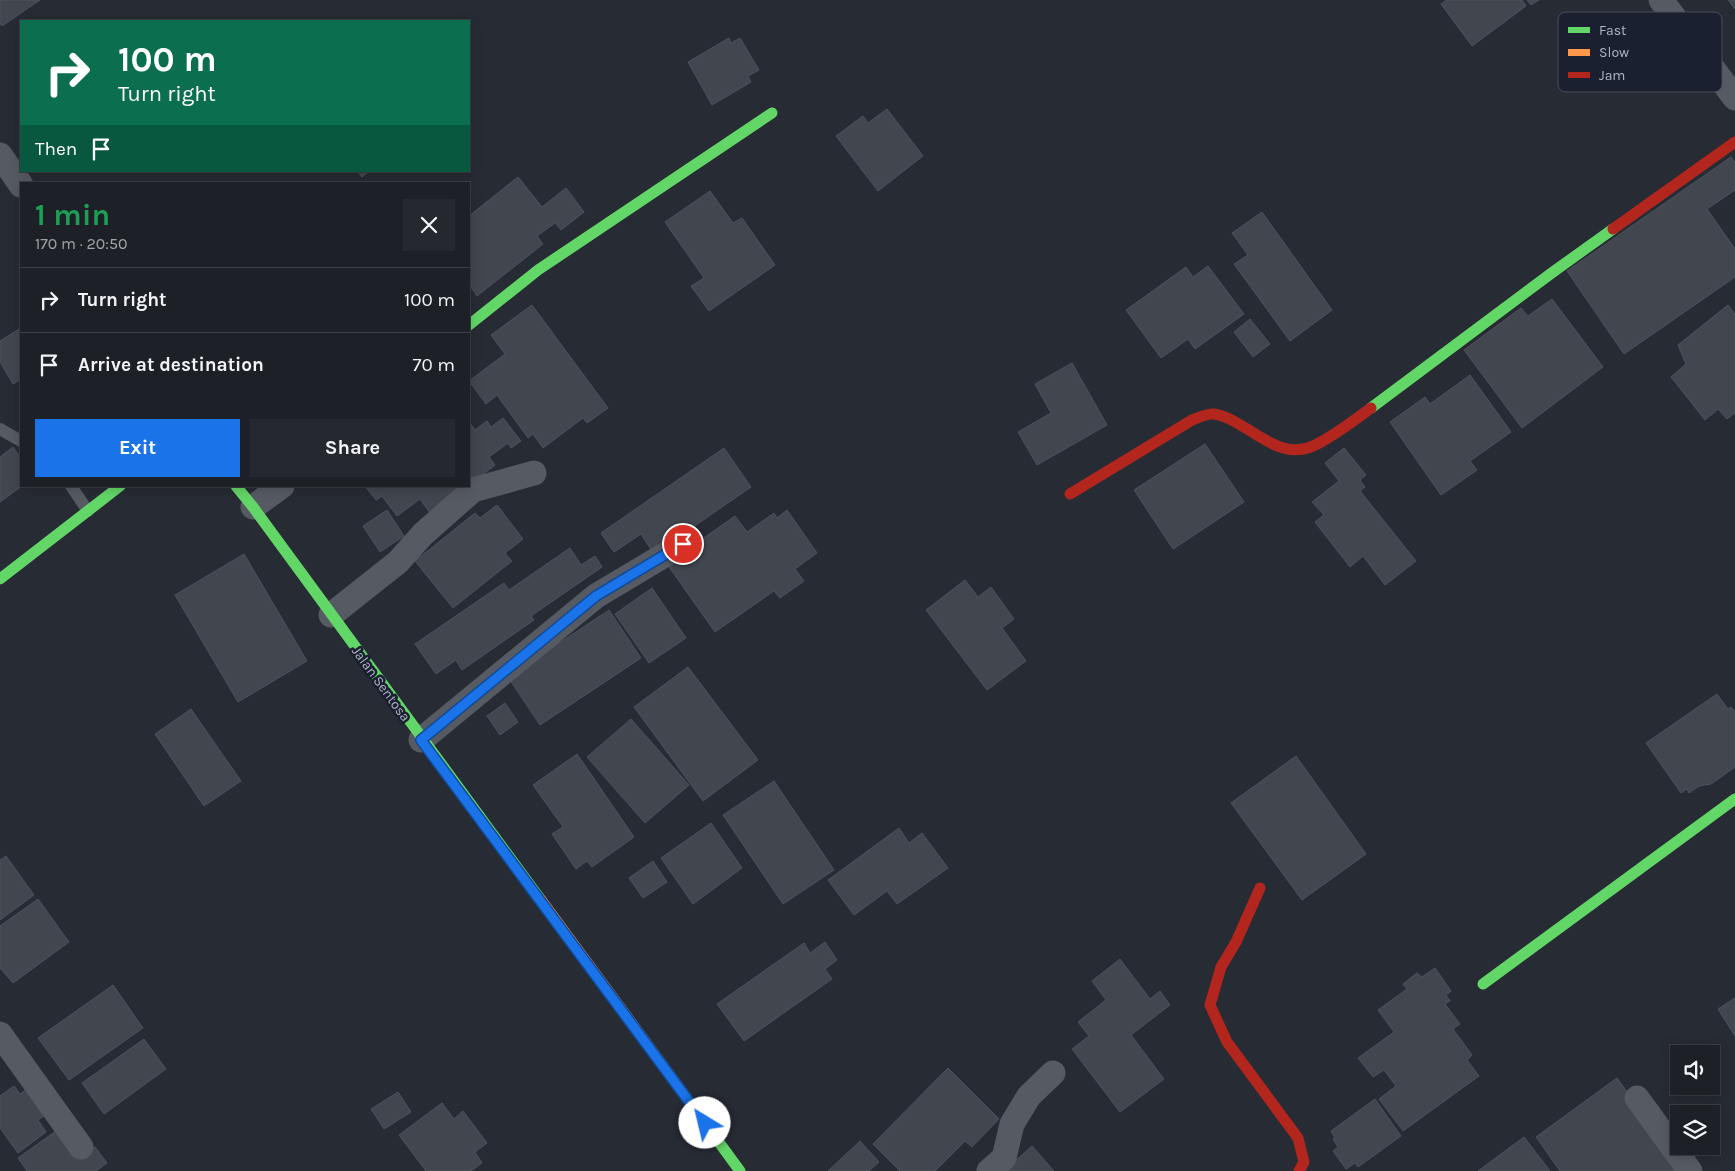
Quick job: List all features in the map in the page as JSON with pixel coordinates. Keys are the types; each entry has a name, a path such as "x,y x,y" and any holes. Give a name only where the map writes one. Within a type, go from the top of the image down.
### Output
{"street":[{"path":"1661,0 1670,12"},
{"path":"1722,81 1735,98"},
{"path":"470,324 538,270 772,114"},
{"path":"1070,494 1192,420 1212,413 1234,420 1262,440 1290,450 1312,447 1354,421 1553,272 1735,142"},
{"path":"0,155 20,184"},
{"path":"331,615 398,562 423,534 472,490 534,473"},
{"path":"0,579 119,487"},
{"name":"Jalan Sentosa","path":"237,487 421,740 565,932 740,1171"},
{"path":"253,507 281,487"},
{"path":"421,740 596,596 683,544"},
{"path":"1482,984 1735,799"},
{"path":"1260,888 1236,942 1222,967 1210,1005 1227,1042 1298,1138 1304,1162 1299,1171"},
{"path":"0,1034 82,1147"},
{"path":"989,1171 1004,1158 1012,1124 1029,1096 1053,1073"},
{"path":"1637,1098 1690,1171"}],"lane":[{"path":"0,429 20,440"},
{"path":"72,487 88,511"}],"building":[{"path":"0,0 40,0 2,26 0,23"},
{"path":"1447,0 1522,0 1526,6 1472,46 1441,4"},
{"path":"1527,0 1539,0 1531,5"},
{"path":"1728,0 1735,0 1735,9"},
{"path":"729,38 731,43 740,38 759,70 748,76 751,82 712,105 688,62"},
{"path":"887,109 923,156 878,191 836,136 863,116 868,123"},
{"path":"1731,157 1735,163 1735,190 1707,209 1735,249 1735,277 1624,354 1567,271"},
{"path":"358,172 368,172 362,177"},
{"path":"518,177 542,207 566,188 584,212 561,230 555,223 537,236 543,244 477,296 470,286 470,215"},
{"path":"710,191 733,223 742,218 775,265 709,311 691,286 704,278 665,222"},
{"path":"1262,212 1332,310 1290,341 1234,264 1248,255 1232,233"},
{"path":"1208,266 1244,314 1195,349 1188,339 1161,358 1126,310 1186,267 1193,277"},
{"path":"1552,299 1603,367 1522,428 1464,350 1521,308 1528,316"},
{"path":"532,305 608,408 587,423 583,418 543,448 533,434 528,438 497,395 486,404 470,382 470,380 505,354 491,335"},
{"path":"1728,305 1735,314 1735,413 1727,419 1718,409 1705,420 1671,377 1686,364 1678,345"},
{"path":"1250,319 1270,344 1253,357 1234,332"},
{"path":"20,329 20,380 13,384 0,362 0,341"},
{"path":"1072,363 1107,425 1037,465 1018,432 1051,413 1035,384"},
{"path":"1470,375 1511,432 1470,461 1477,470 1441,495 1390,422 1425,397 1430,404"},
{"path":"503,418 521,441 511,448 508,443 489,457 495,465 470,484 470,423 475,430 487,421 491,427"},
{"path":"1205,444 1244,502 1173,549 1134,490"},
{"path":"13,447 20,457 21,487 0,502 0,457"},
{"path":"724,448 751,487 654,554 641,534 614,552 601,533"},
{"path":"1344,448 1366,475 1360,480 1365,487 1360,491 1416,561 1385,585 1363,556 1350,567 1315,522 1324,515 1312,502 1339,481 1325,463"},
{"path":"366,487 466,487 430,513 420,499 397,516 382,496 376,500"},
{"path":"497,505 523,539 505,553 512,561 453,608 415,561 475,513 480,518"},
{"path":"387,510 404,536 380,552 363,526"},
{"path":"787,510 817,553 795,569 804,581 780,598 774,591 715,632 667,564 735,516 747,532 774,513 777,518"},
{"path":"570,548 581,565 595,556 602,567 531,616 534,620 462,670 456,660 436,674 415,644 504,583 509,590"},
{"path":"244,554 307,661 238,702 175,595"},
{"path":"965,580 978,597 991,587 1014,619 1002,628 1026,661 987,690 926,610"},
{"path":"652,588 686,638 649,663 615,614"},
{"path":"609,610 641,658 540,725 508,677"},
{"path":"688,667 758,760 703,801 634,707"},
{"path":"1717,694 1728,709 1731,707 1735,712 1735,767 1711,784 1699,786 1689,793 1687,789 1681,793 1646,743"},
{"path":"505,703 518,722 500,735 487,716"},
{"path":"191,709 241,781 204,806 155,734"},
{"path":"631,719 689,785 645,823 587,757"},
{"path":"577,754 634,837 592,867 587,861 576,869 552,834 563,827 533,785"},
{"path":"1296,756 1366,854 1302,900 1231,803"},
{"path":"774,781 834,870 783,904 723,815"},
{"path":"711,823 742,868 693,904 661,858"},
{"path":"899,828 909,843 922,833 948,868 897,904 887,891 854,915 828,880"},
{"path":"6,856 34,895 0,920 0,860"},
{"path":"653,861 667,882 643,898 629,878"},
{"path":"38,899 69,942 13,983 0,968 0,926"},
{"path":"825,942 837,960 825,969 832,979 744,1041 717,1004 804,943 810,953"},
{"path":"1120,959 1150,999 1160,991 1170,1005 1131,1035 1164,1079 1120,1112 1072,1049 1089,1036 1078,1022 1106,1000 1092,981"},
{"path":"1435,968 1451,991 1446,995 1450,1001 1445,1004 1460,1024 1453,1029 1472,1055 1467,1060 1479,1076 1403,1131 1379,1099 1396,1086 1384,1070 1373,1077 1358,1058 1394,1032 1378,1010 1407,989 1403,984 1417,973 1422,977"},
{"path":"113,985 143,1028 69,1080 38,1038"},
{"path":"1735,998 1735,1036 1718,1009"},
{"path":"144,1039 166,1069 104,1114 82,1083"},
{"path":"948,1068 999,1119 972,1147 965,1141 935,1171 900,1171 873,1144"},
{"path":"1617,1078 1670,1152 1670,1155 1672,1155 1684,1171 1560,1171 1536,1137"},
{"path":"14,1086 20,1094 31,1086 50,1111 38,1120 46,1132 18,1153 0,1128 0,1096"},
{"path":"398,1092 411,1112 384,1129 371,1109"},
{"path":"1375,1099 1401,1136 1358,1167 1355,1163 1346,1169 1333,1151 1338,1147 1331,1131"},
{"path":"442,1103 454,1119 463,1111 487,1143 475,1152 482,1163 471,1171 426,1171 399,1135"},
{"path":"60,1128 81,1157 95,1147 107,1163 96,1171 27,1171 18,1158"},
{"path":"1524,1137 1550,1171 1478,1171"},
{"path":"860,1141 879,1162 869,1171 828,1171"},
{"path":"1032,1146 1054,1171 1004,1171"}],"traffic: fast":[{"path":"470,324 538,270 772,113"},
{"path":"1371,408 1613,229"},
{"path":"0,579 119,487"},
{"path":"237,487 541,900"},
{"path":"1483,984 1735,799"},
{"path":"658,1059 740,1171"}],"traffic: slow":[{"path":"541,900 658,1059"}],"traffic: jam":[{"path":"1613,229 1735,142"},
{"path":"1070,494 1192,420 1206,415 1214,414 1226,418 1238,423 1274,445 1299,450 1313,446 1327,438 1371,408"},
{"path":"1260,888 1236,942 1221,967 1210,1005 1227,1042 1298,1138 1304,1162 1299,1171"}],"route":[{"path":"683,544 596,596 421,740 705,1123"}]}
